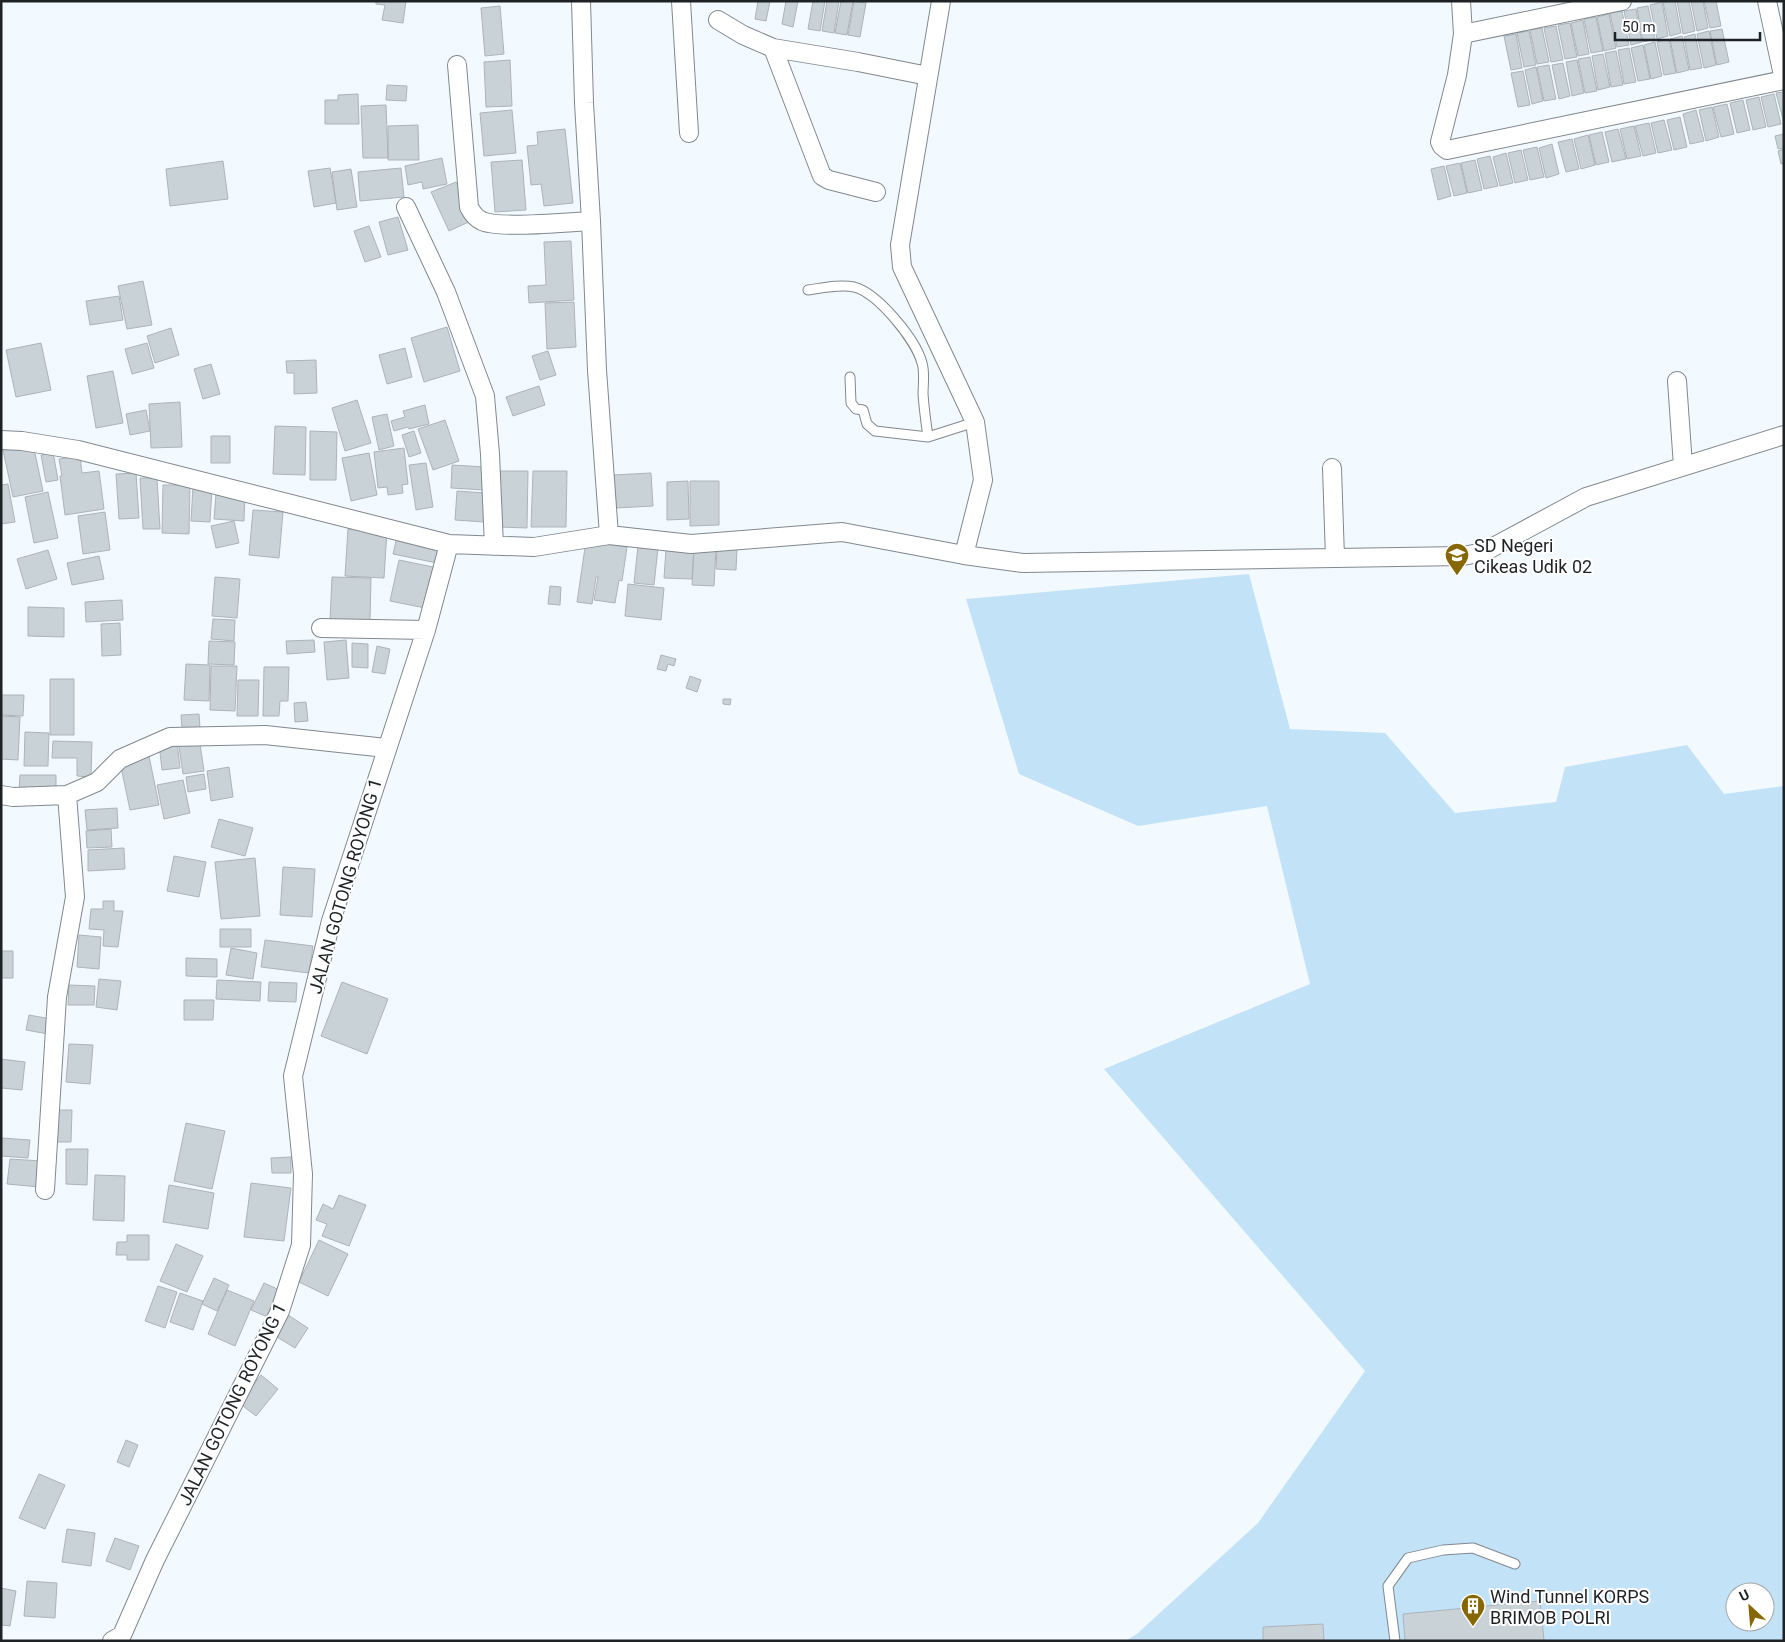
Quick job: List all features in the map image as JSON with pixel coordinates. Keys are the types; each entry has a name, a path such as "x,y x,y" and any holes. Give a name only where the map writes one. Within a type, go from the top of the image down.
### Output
{"street":[{"path":"581,1 596,370 609,535"},
{"path":"681,1 689,133"},
{"path":"941,1 900,245 902,267 975,422 983,480 964,555"},
{"path":"1461,1 1464,34 1440,142 1447,150 1784,80 1767,1"},
{"path":"1464,34 1622,1"},
{"path":"718,20 743,35 773,48 928,76"},
{"path":"773,48 822,176 829,180 876,192"},
{"path":"457,65 469,207 474,216 486,222 503,224 591,221"},
{"path":"406,207 446,292 485,396 490,454 494,546"},
{"path":"1677,381 1683,466"},
{"path":"1,440 22,441 78,450 449,544 534,546 609,535 691,544 842,532 964,555 1023,563 1463,556 1484,552 1586,497 1784,436"},
{"path":"1332,468 1335,558"},
{"name":"JALAN GOTONG ROYONG 1","path":"112,1641 122,1634 155,1560 280,1311 301,1245 302,1174 293,1076 331,922 386,748 426,630 449,544"},
{"path":"321,628 426,630"},
{"path":"1,795 13,797 67,795 97,782 120,758 170,738 265,735 386,748"},
{"path":"45,1190 57,997 75,897 67,795"}],"lane":[{"path":"808,290 843,286 855,287 875,298 885,307 917,349 921,359 924,370 923,392 928,437"},
{"path":"850,377 851,403 856,409 863,410 867,424 875,430 928,437 975,422"},
{"path":"1395,1641 1388,1586 1408,1558 1443,1550 1474,1548 1515,1564"}],"shaded area":[{"path":"1249,574 1290,729 1385,733 1455,813 1556,802 1565,767 1687,745 1724,794 1784,786 1784,1641 1126,1641 1138,1633 1258,1523 1365,1371 1104,1069 1310,984 1267,806 1138,826 1019,774 966,599"}],"building":[{"path":"376,1 406,1 403,23 382,20 385,5 376,4"},
{"path":"758,1 770,1 766,21 755,19"},
{"path":"786,1 798,1 793,27 782,24"},
{"path":"813,1 825,1 820,31 808,29"},
{"path":"827,1 839,1 834,33 822,31"},
{"path":"841,1 853,1 847,35 835,33"},
{"path":"854,1 866,3 860,37 848,35"},
{"path":"1675,1 1681,33 1670,36 1663,2"},
{"path":"1677,1 1689,1 1695,31 1683,34"},
{"path":"1691,1 1703,1 1708,28 1697,31"},
{"path":"1704,1 1716,1 1721,26 1710,28"},
{"path":"1662,2 1668,36 1657,39 1650,5"},
{"path":"500,6 504,54 485,56 481,8"},
{"path":"1648,6 1655,39 1643,42 1637,8"},
{"path":"1636,9 1642,42 1631,45 1624,11"},
{"path":"1622,11 1629,45 1617,47 1610,13"},
{"path":"1609,14 1616,48 1604,51 1597,17"},
{"path":"1596,17 1603,51 1591,53 1584,19"},
{"path":"1583,20 1589,54 1578,56 1571,23"},
{"path":"1570,23 1577,57 1565,59 1558,25"},
{"path":"1556,26 1563,60 1551,62 1544,28"},
{"path":"1542,28 1549,62 1537,64 1530,30"},
{"path":"1722,29 1729,62 1717,65 1710,31"},
{"path":"1529,31 1536,65 1524,67 1517,33"},
{"path":"1709,31 1716,65 1704,68 1697,34"},
{"path":"1516,34 1522,68 1511,70 1504,36"},
{"path":"1695,34 1702,68 1690,70 1684,37"},
{"path":"1682,36 1689,70 1677,73 1670,39"},
{"path":"1669,39 1676,73 1664,75 1657,42"},
{"path":"1655,42 1662,76 1651,79 1644,45"},
{"path":"1643,45 1650,79 1638,81 1631,48"},
{"path":"1629,48 1636,82 1624,84 1618,50"},
{"path":"1616,51 1623,85 1611,87 1605,53"},
{"path":"1603,54 1610,87 1598,90 1592,56"},
{"path":"1590,57 1597,91 1585,93 1578,59"},
{"path":"510,60 512,106 486,107 484,62"},
{"path":"1577,60 1584,93 1572,96 1566,62"},
{"path":"1563,63 1570,96 1559,99 1552,65"},
{"path":"1549,65 1556,99 1544,101 1537,67"},
{"path":"1536,67 1543,101 1532,104 1525,70"},
{"path":"1523,71 1530,105 1518,107 1511,73"},
{"path":"387,85 407,86 406,101 386,100"},
{"path":"1784,92 1784,123 1776,93"},
{"path":"358,94 359,124 325,124 325,100 338,100 338,95"},
{"path":"1774,94 1781,124 1768,127 1761,97"},
{"path":"1759,97 1766,127 1753,130 1746,100"},
{"path":"1743,100 1750,130 1737,133 1730,103"},
{"path":"1727,104 1734,134 1721,137 1713,107"},
{"path":"386,105 388,158 363,158 361,106"},
{"path":"1712,107 1719,137 1706,141 1699,110"},
{"path":"512,110 516,153 484,156 480,113"},
{"path":"1696,110 1704,141 1690,144 1683,114"},
{"path":"1680,117 1687,147 1674,150 1667,120"},
{"path":"1664,120 1672,150 1658,153 1651,123"},
{"path":"1649,123 1656,153 1643,156 1635,126"},
{"path":"418,125 419,160 388,160 388,126"},
{"path":"1634,126 1641,156 1627,159 1620,129"},
{"path":"565,129 573,203 544,206 541,184 531,185 527,146 538,145 537,132"},
{"path":"1618,129 1626,159 1612,162 1605,132"},
{"path":"1602,132 1609,162 1596,165 1589,135"},
{"path":"1784,134 1784,148 1778,149 1775,136"},
{"path":"1588,135 1595,165 1581,169 1574,139"},
{"path":"1572,139 1579,169 1566,172 1558,142"},
{"path":"1552,144 1559,174 1546,178 1539,148"},
{"path":"1537,147 1544,177 1530,180 1523,150"},
{"path":"1784,149 1784,163 1781,164 1778,151"},
{"path":"1521,150 1528,180 1515,183 1508,153"},
{"path":"1506,153 1513,183 1500,186 1493,157"},
{"path":"1490,156 1498,186 1484,189 1477,159"},
{"path":"442,158 447,184 423,189 422,182 408,185 405,166"},
{"path":"522,160 526,210 495,212 491,162"},
{"path":"1475,160 1482,190 1468,193 1461,163"},
{"path":"223,161 228,199 170,206 166,169"},
{"path":"1460,163 1467,193 1454,196 1446,166"},
{"path":"1444,166 1451,196 1438,200 1431,169"},
{"path":"330,168 336,203 314,207 308,171"},
{"path":"401,168 404,197 360,201 358,172"},
{"path":"351,169 357,207 337,210 332,172"},
{"path":"456,182 473,220 449,231 431,192"},
{"path":"398,217 408,250 388,255 379,222"},
{"path":"369,226 381,257 365,262 354,231"},
{"path":"571,241 574,300 529,303 528,286 546,285 544,242"},
{"path":"143,281 152,325 127,329 118,286"},
{"path":"119,296 123,320 90,325 86,301"},
{"path":"574,302 576,347 547,349 545,303"},
{"path":"447,327 460,371 424,382 411,338"},
{"path":"171,328 179,355 155,363 147,336"},
{"path":"41,343 51,390 16,397 6,350"},
{"path":"147,343 154,368 132,374 125,349"},
{"path":"405,348 412,377 387,384 379,355"},
{"path":"548,351 556,375 540,380 532,356"},
{"path":"316,360 317,393 294,394 294,373 287,373 286,361"},
{"path":"211,364 220,394 203,399 194,369"},
{"path":"113,371 123,423 96,428 87,376"},
{"path":"539,386 545,405 513,416 506,397"},
{"path":"357,400 371,443 345,451 332,408"},
{"path":"180,402 182,447 151,448 149,404"},
{"path":"425,405 429,424 394,431 391,421 405,417 403,411"},
{"path":"146,410 150,431 130,435 126,414"},
{"path":"387,414 394,446 379,450 372,417"},
{"path":"445,420 459,461 433,470 418,429"},
{"path":"275,426 306,427 305,475 273,474"},
{"path":"310,431 337,432 336,480 310,480"},
{"path":"414,431 421,453 409,457 402,435"},
{"path":"211,436 230,436 230,463 211,463"},
{"path":"33,444 43,491 13,497 3,450"},
{"path":"404,448 408,484 402,485 403,493 388,495 387,487 378,488 374,452"},
{"path":"53,452 58,480 46,482 41,455"},
{"path":"369,453 377,495 351,501 342,458"},
{"path":"80,456 82,473 99,471 104,509 65,515 59,459"},
{"path":"426,463 433,507 416,510 409,465"},
{"path":"452,465 486,467 485,490 451,488"},
{"path":"500,471 528,471 527,528 499,527"},
{"path":"533,471 567,471 566,527 531,527"},
{"path":"136,473 139,518 119,519 116,474"},
{"path":"651,473 653,506 616,508 613,475"},
{"path":"140,478 157,478 160,529 143,529"},
{"path":"688,481 689,519 667,520 667,482"},
{"path":"690,481 719,481 719,525 690,526"},
{"path":"8,484 15,522 1,524 1,485"},
{"path":"163,485 190,485 189,534 162,533"},
{"path":"193,486 212,488 210,522 191,521"},
{"path":"457,491 486,493 484,522 455,520"},
{"path":"48,492 58,538 34,543 25,497"},
{"path":"216,494 245,495 244,521 214,519"},
{"path":"253,510 283,512 279,558 249,555"},
{"path":"105,512 110,550 83,554 78,516"},
{"path":"234,521 239,543 216,548 211,526"},
{"path":"348,529 387,531 384,578 345,576"},
{"path":"397,537 446,547 442,564 393,554"},
{"path":"586,541 627,547 622,581 619,580 615,603 594,600 598,577 596,577 592,604 577,602"},
{"path":"638,546 658,548 654,585 634,583"},
{"path":"694,547 716,548 714,586 692,585"},
{"path":"717,548 737,549 736,570 716,569"},
{"path":"666,549 694,550 692,579 664,578"},
{"path":"48,550 57,579 26,589 17,559"},
{"path":"99,556 104,579 72,585 67,563"},
{"path":"399,560 433,567 425,608 390,601"},
{"path":"215,577 240,579 237,618 212,616"},
{"path":"332,577 371,578 370,621 330,620"},
{"path":"628,584 664,588 661,620 625,616"},
{"path":"550,586 561,587 560,605 548,604"},
{"path":"122,600 123,620 86,622 85,602"},
{"path":"28,607 64,608 64,637 28,636"},
{"path":"213,619 235,620 234,641 211,639"},
{"path":"120,623 121,655 102,656 101,624"},
{"path":"314,640 315,652 287,654 286,641"},
{"path":"346,640 349,678 327,680 324,642"},
{"path":"209,641 235,642 234,665 208,664"},
{"path":"352,643 368,644 368,668 352,667"},
{"path":"377,646 390,649 385,674 372,672"},
{"path":"661,655 676,659 674,666 668,664 666,671 657,669"},
{"path":"186,664 210,665 209,701 184,700"},
{"path":"211,666 237,666 235,711 210,710"},
{"path":"264,667 289,667 288,701 280,701 279,716 263,716"},
{"path":"690,676 701,680 697,692 686,688"},
{"path":"50,679 74,679 74,735 50,735"},
{"path":"238,680 259,680 258,716 237,716"},
{"path":"1,695 24,695 23,716 1,715"},
{"path":"723,699 731,699 730,705 723,704"},
{"path":"306,702 308,721 295,722 294,703"},
{"path":"199,714 200,728 182,729 181,715"},
{"path":"1,716 20,717 18,760 1,759"},
{"path":"25,732 49,733 48,766 24,766"},
{"path":"199,737 204,771 183,774 178,740"},
{"path":"53,741 92,742 91,777 77,776 77,758 52,758"},
{"path":"177,742 180,768 162,770 159,744"},
{"path":"149,756 159,805 130,810 120,762"},
{"path":"229,767 233,797 211,801 207,771"},
{"path":"204,774 206,789 188,792 186,777"},
{"path":"20,775 56,775 56,790 19,790"},
{"path":"183,780 190,813 164,819 157,785"},
{"path":"117,808 118,828 87,830 85,810"},
{"path":"219,819 253,828 245,856 211,847"},
{"path":"111,829 112,847 87,848 86,831"},
{"path":"124,848 125,869 88,871 88,850"},
{"path":"174,856 206,862 199,897 167,891"},
{"path":"255,858 260,916 221,919 215,862"},
{"path":"283,867 315,869 312,917 280,915"},
{"path":"103,901 114,901 114,911 123,911 118,947 103,946 104,930 89,929 91,909 103,909"},
{"path":"220,929 251,929 251,947 220,947"},
{"path":"79,935 101,937 99,969 77,967"},
{"path":"265,940 313,946 309,973 261,967"},
{"path":"231,948 257,953 253,979 226,975"},
{"path":"1,951 13,951 13,978 1,978"},
{"path":"186,958 217,959 217,977 186,976"},
{"path":"99,979 121,981 117,1010 96,1007"},
{"path":"217,980 261,982 260,1001 216,999"},
{"path":"269,982 297,983 296,1002 268,1001"},
{"path":"342,982 388,999 367,1054 321,1036"},
{"path":"69,985 95,986 94,1005 68,1005"},
{"path":"184,1000 214,1000 213,1020 184,1020"},
{"path":"29,1015 51,1019 48,1034 26,1030"},
{"path":"69,1044 93,1045 90,1084 66,1082"},
{"path":"1,1059 25,1062 22,1090 1,1088"},
{"path":"53,1110 72,1110 71,1142 52,1142"},
{"path":"186,1123 225,1131 212,1189 174,1181"},
{"path":"2,1138 30,1140 28,1158 1,1156"},
{"path":"66,1149 88,1149 87,1185 66,1184"},
{"path":"291,1157 291,1173 272,1173 271,1158"},
{"path":"10,1159 42,1161 40,1187 7,1184"},
{"path":"95,1175 125,1176 124,1221 93,1220"},
{"path":"251,1183 291,1188 284,1241 244,1237"},
{"path":"169,1185 214,1193 208,1229 163,1222"},
{"path":"339,1195 366,1205 349,1246 322,1236 327,1224 316,1220 323,1204 333,1209"},
{"path":"127,1235 149,1235 149,1260 127,1260 127,1255 116,1255 117,1242 127,1242"},
{"path":"319,1240 348,1254 328,1296 299,1282"},
{"path":"176,1244 203,1256 187,1292 160,1281"},
{"path":"214,1278 229,1285 217,1311 202,1304"},
{"path":"264,1283 284,1292 272,1319 251,1310"},
{"path":"158,1286 177,1292 165,1328 145,1321"},
{"path":"227,1290 254,1301 235,1346 208,1334"},
{"path":"180,1293 203,1301 193,1330 170,1322"},
{"path":"285,1313 308,1328 295,1348 272,1334"},
{"path":"261,1375 278,1389 256,1416 239,1403"},
{"path":"126,1440 138,1445 129,1467 117,1462"},
{"path":"39,1474 65,1485 45,1529 19,1518"},
{"path":"67,1529 95,1533 91,1566 62,1562"},
{"path":"115,1538 139,1546 130,1570 106,1561"},
{"path":"27,1581 57,1583 55,1618 24,1616"},
{"path":"1,1588 16,1591 10,1626 1,1625"},
{"name":"Wind Tunnel KORPS BRIMOB POLRI","path":"1540,1601 1544,1641 1405,1641 1403,1614"},
{"path":"1323,1624 1324,1641 1263,1641 1263,1627"}],"place":[{"name":"SD Negeri Cikeas Udik 02","path":"1457,576"},
{"name":"Wind Tunnel KORPS BRIMOB POLRI","path":"1473,1627"}]}
